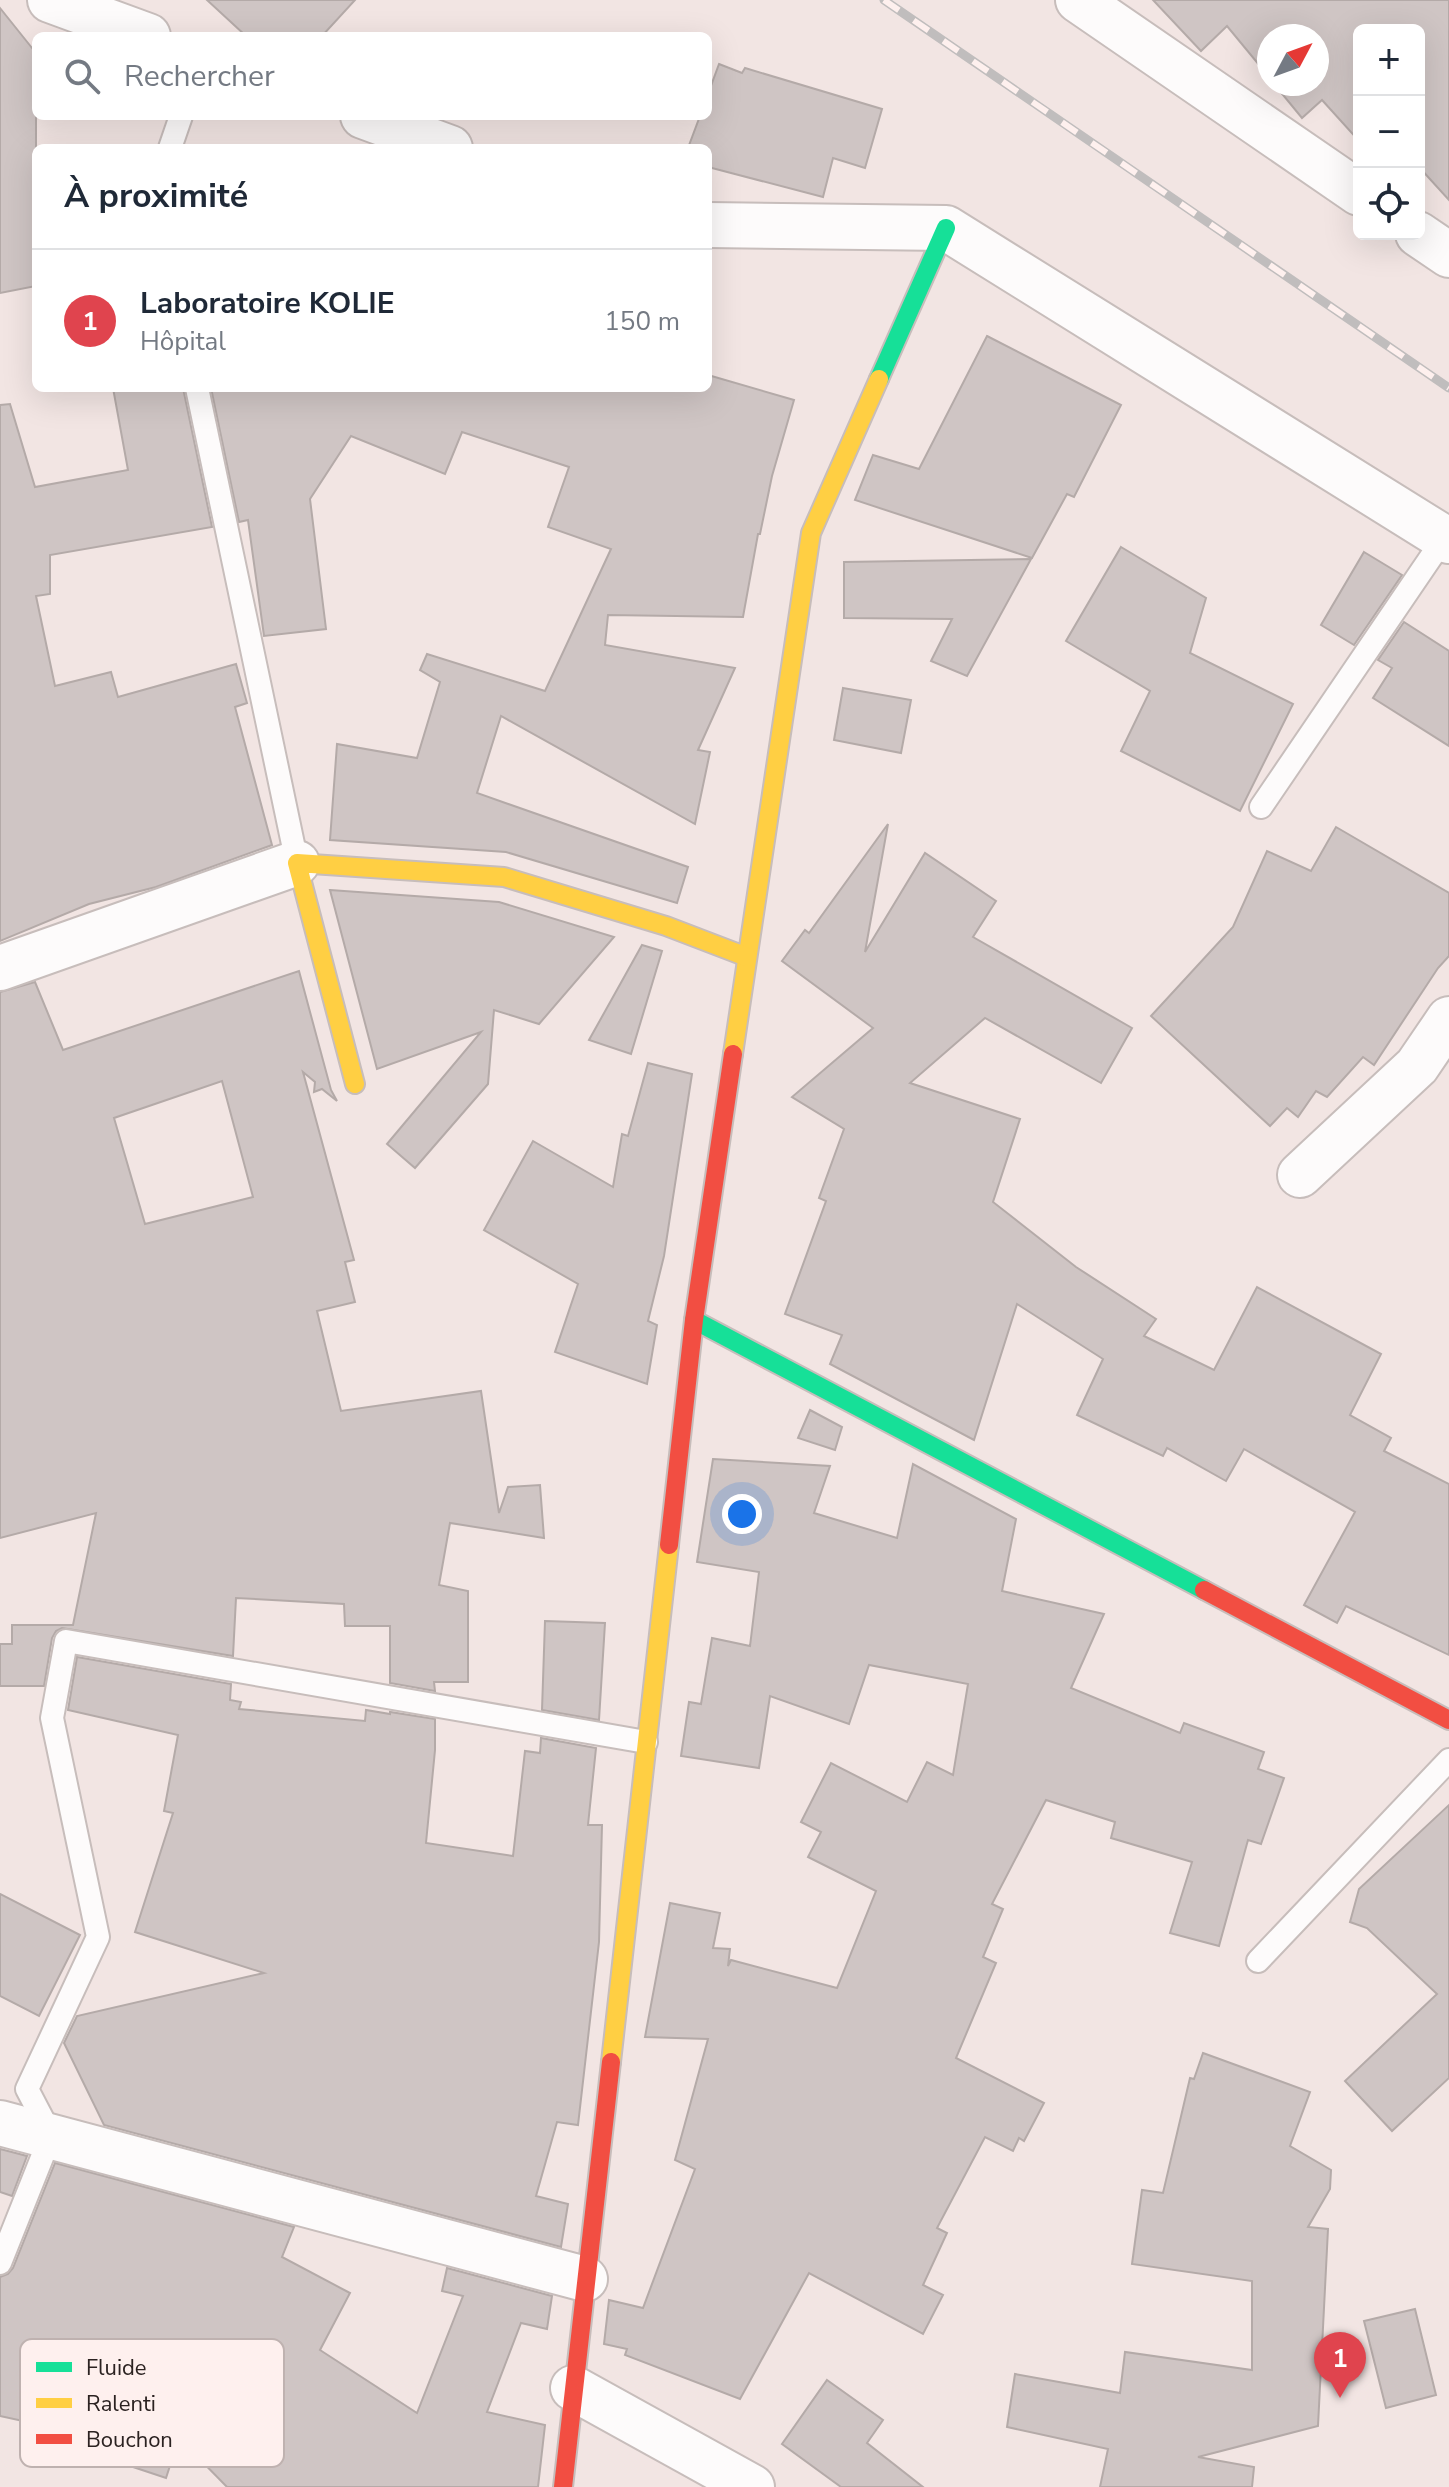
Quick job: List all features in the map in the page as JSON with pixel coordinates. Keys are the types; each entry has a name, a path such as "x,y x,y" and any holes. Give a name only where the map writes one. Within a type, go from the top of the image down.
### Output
{"street":[{"path":"50,0 137,32"},
{"path":"1078,0 1353,189"},
{"path":"374,120 439,144"},
{"path":"712,225 946,228 1447,540"},
{"path":"563,2487 694,1320 811,533 946,228"},
{"path":"1425,239 1449,255"},
{"path":"0,968 297,863 504,877 666,926 747,957"},
{"path":"297,863 355,1084"},
{"path":"1300,1175 1417,1066 1449,1019"},
{"path":"694,1320 1449,1720"},
{"path":"0,2123 585,2279"},
{"path":"573,2388 752,2487"}],"lane":[{"path":"171,144 180,120"},
{"path":"198,392 297,863"},
{"path":"1261,807 1447,540"},
{"path":"0,2263 51,2135 27,2089 98,1937 52,1718 66,1641 646,1742"},
{"path":"1258,1961 1449,1760"}],"building":[{"path":"207,0 355,0 326,32 242,32"},
{"path":"1153,0 1449,0 1449,200 1425,174 1425,24 1353,24 1353,134 1322,100 1302,118 1284,96 1329,96 1329,24 1257,24 1257,62 1227,26 1201,51"},
{"path":"0,8 32,48 32,120 36,120 36,144 32,144 32,287 0,293"},
{"path":"719,64 742,73 745,68 882,109 865,168 833,158 823,197 712,168 712,144 690,144 698,120 712,120 712,83"},
{"path":"987,336 1121,405 1074,497 1067,494 1032,558 855,500 873,455 919,469"},
{"path":"712,376 794,400 758,534 743,617 608,615 605,645 735,668 698,750 710,752 695,824 501,716 477,793 688,867 677,903 506,852 330,840 337,744 417,758 440,682 420,670 427,654 545,691 611,549 548,527 569,467 462,432 445,474 351,436 310,499 326,629 264,636 248,520 239,522 212,392 712,392"},
{"path":"114,392 184,392 212,527 50,555 50,594 36,596 55,686 111,672 118,697 236,664 247,703 235,707 272,845 156,887 89,904 0,941 0,405 10,404 35,487 128,470"},
{"path":"1121,547 1206,598 1190,653 1293,704 1240,811 1121,751 1150,691 1066,641"},
{"path":"1364,552 1402,575 1354,645 1321,625"},
{"path":"1031,559 967,676 931,661 952,619 844,618 844,562"},
{"path":"1404,622 1449,651 1449,746 1373,698 1392,668 1378,660"},
{"path":"843,688 911,700 901,753 834,740"},
{"path":"888,824 865,952 925,853 996,901 973,937 1132,1028 1101,1083 985,1018 910,1083 1020,1119 993,1202 1076,1267 1156,1319 1144,1336 1214,1370 1257,1287 1381,1354 1350,1415 1391,1438 1384,1451 1449,1484 1449,1655 1346,1606 1337,1623 1304,1605 1355,1512 1244,1449 1226,1481 1167,1448 1163,1456 1077,1415 1103,1359 1017,1304 974,1440 830,1364 842,1335 785,1314 826,1201 819,1198 844,1129 792,1097 873,1028 782,961 805,930 809,933"},
{"path":"1336,827 1449,893 1449,956 1374,1065 1363,1057 1327,1097 1316,1091 1298,1117 1287,1108 1270,1126 1151,1016 1233,927 1267,851 1311,871"},
{"path":"330,890 499,902 614,937 539,1024 494,1010 488,1084 415,1168 387,1144 481,1032 377,1069"},
{"path":"642,945 662,951 631,1054 589,1040"},
{"path":"299,971 331,1090 337,1101 322,1089 314,1092 315,1082 303,1072 354,1260 345,1262 355,1302 317,1311 341,1411 481,1391 499,1513 508,1487 540,1485 544,1538 450,1523 439,1585 468,1591 468,1682 434,1682 435,1691 390,1683 390,1626 345,1626 344,1604 236,1598 233,1656 62,1628 52,1638 44,1686 0,1686 0,1644 12,1644 12,1625 73,1625 96,1513 0,1538 0,992 35,982 63,1050","holes":["222,1081 253,1197 145,1224 114,1118"]},
{"path":"648,1063 692,1074 664,1256 648,1321 657,1325 647,1384 555,1352 578,1284 484,1230 533,1141 613,1187 622,1134 628,1136"},
{"path":"810,1410 842,1427 835,1450 798,1438"},
{"path":"713,1459 830,1466 814,1513 897,1538 913,1464 1016,1519 1002,1591 1104,1614 1071,1688 1180,1733 1184,1723 1264,1752 1258,1769 1284,1778 1261,1844 1248,1840 1219,1946 1170,1933 1192,1862 1111,1838 1115,1822 1046,1800 992,1904 1003,1909 983,1957 996,1963 956,2058 1044,2103 1024,2141 1019,2138 1013,2151 985,2137 937,2228 947,2233 923,2285 943,2295 923,2334 809,2273 740,2399 625,2355 627,2349 604,2344 609,2300 643,2308 695,2169 675,2160 708,2039 645,2037 670,1903 720,1913 713,1948 730,1949 728,1966 731,1960 837,1988 876,1891 808,1857 821,1832 801,1822 831,1763 907,1802 927,1762 953,1775 968,1684 869,1665 849,1724 770,1696 759,1768 681,1756 689,1702 701,1704 712,1638 750,1646 759,1572 697,1562"},
{"path":"545,1621 605,1623 599,1720 542,1710"},
{"path":"77,1657 231,1684 230,1700 241,1702 239,1709 365,1721 366,1710 435,1719 426,1843 513,1856 525,1751 540,1753 541,1738 596,1748 588,1825 602,1825 599,1942 578,2125 557,2122 536,2196 568,2204 561,2247 104,2125 64,2043 77,2016 264,1973 135,1932 173,1813 164,1811 178,1735 68,1710"},
{"path":"1449,1805 1449,2078 1392,2131 1345,2081 1437,1994 1367,1928 1350,1922 1359,1889"},
{"path":"0,1894 80,1935 39,2016 0,1996"},
{"path":"1203,2053 1310,2092 1290,2146 1331,2170 1330,2189 1308,2227 1328,2229 1318,2426 1198,2457 1254,2467 1252,2487 1100,2487 1108,2449 1007,2427 1015,2374 1120,2393 1125,2352 1252,2370 1252,2281 1132,2264 1142,2190 1163,2193 1190,2078 1194,2079"},
{"path":"0,2149 27,2156 12,2196 0,2192"},
{"path":"55,2163 294,2227 282,2257 350,2293 320,2350 417,2413 463,2296 442,2291 447,2268 552,2296 547,2329 521,2323 487,2412 545,2425 538,2487 227,2487 207,2467 284,2467 284,2339 20,2339 20,2420 0,2416 0,2277 13,2268"},
{"path":"1415,2309 1436,2395 1386,2408 1364,2321"},
{"path":"827,2380 883,2420 867,2443 923,2487 841,2487 782,2444"},
{"path":"133,2467 170,2467 166,2478"}],"railway":[{"path":"884,0 1449,388"}],"traffic: fast":[{"path":"879,379 946,228"},
{"path":"694,1320 1204,1590"}],"traffic: slow":[{"path":"733,1054 811,533 879,379"},
{"path":"355,1084 297,863 504,877 666,926 747,957"},
{"path":"611,2062 669,1545"}],"traffic: jam":[{"path":"669,1545 694,1320 733,1054"},
{"path":"1204,1590 1449,1720"},
{"path":"563,2487 611,2062"}],"place":[{"name":"Laboratoire KOLIE","path":"1340,2398"}]}
